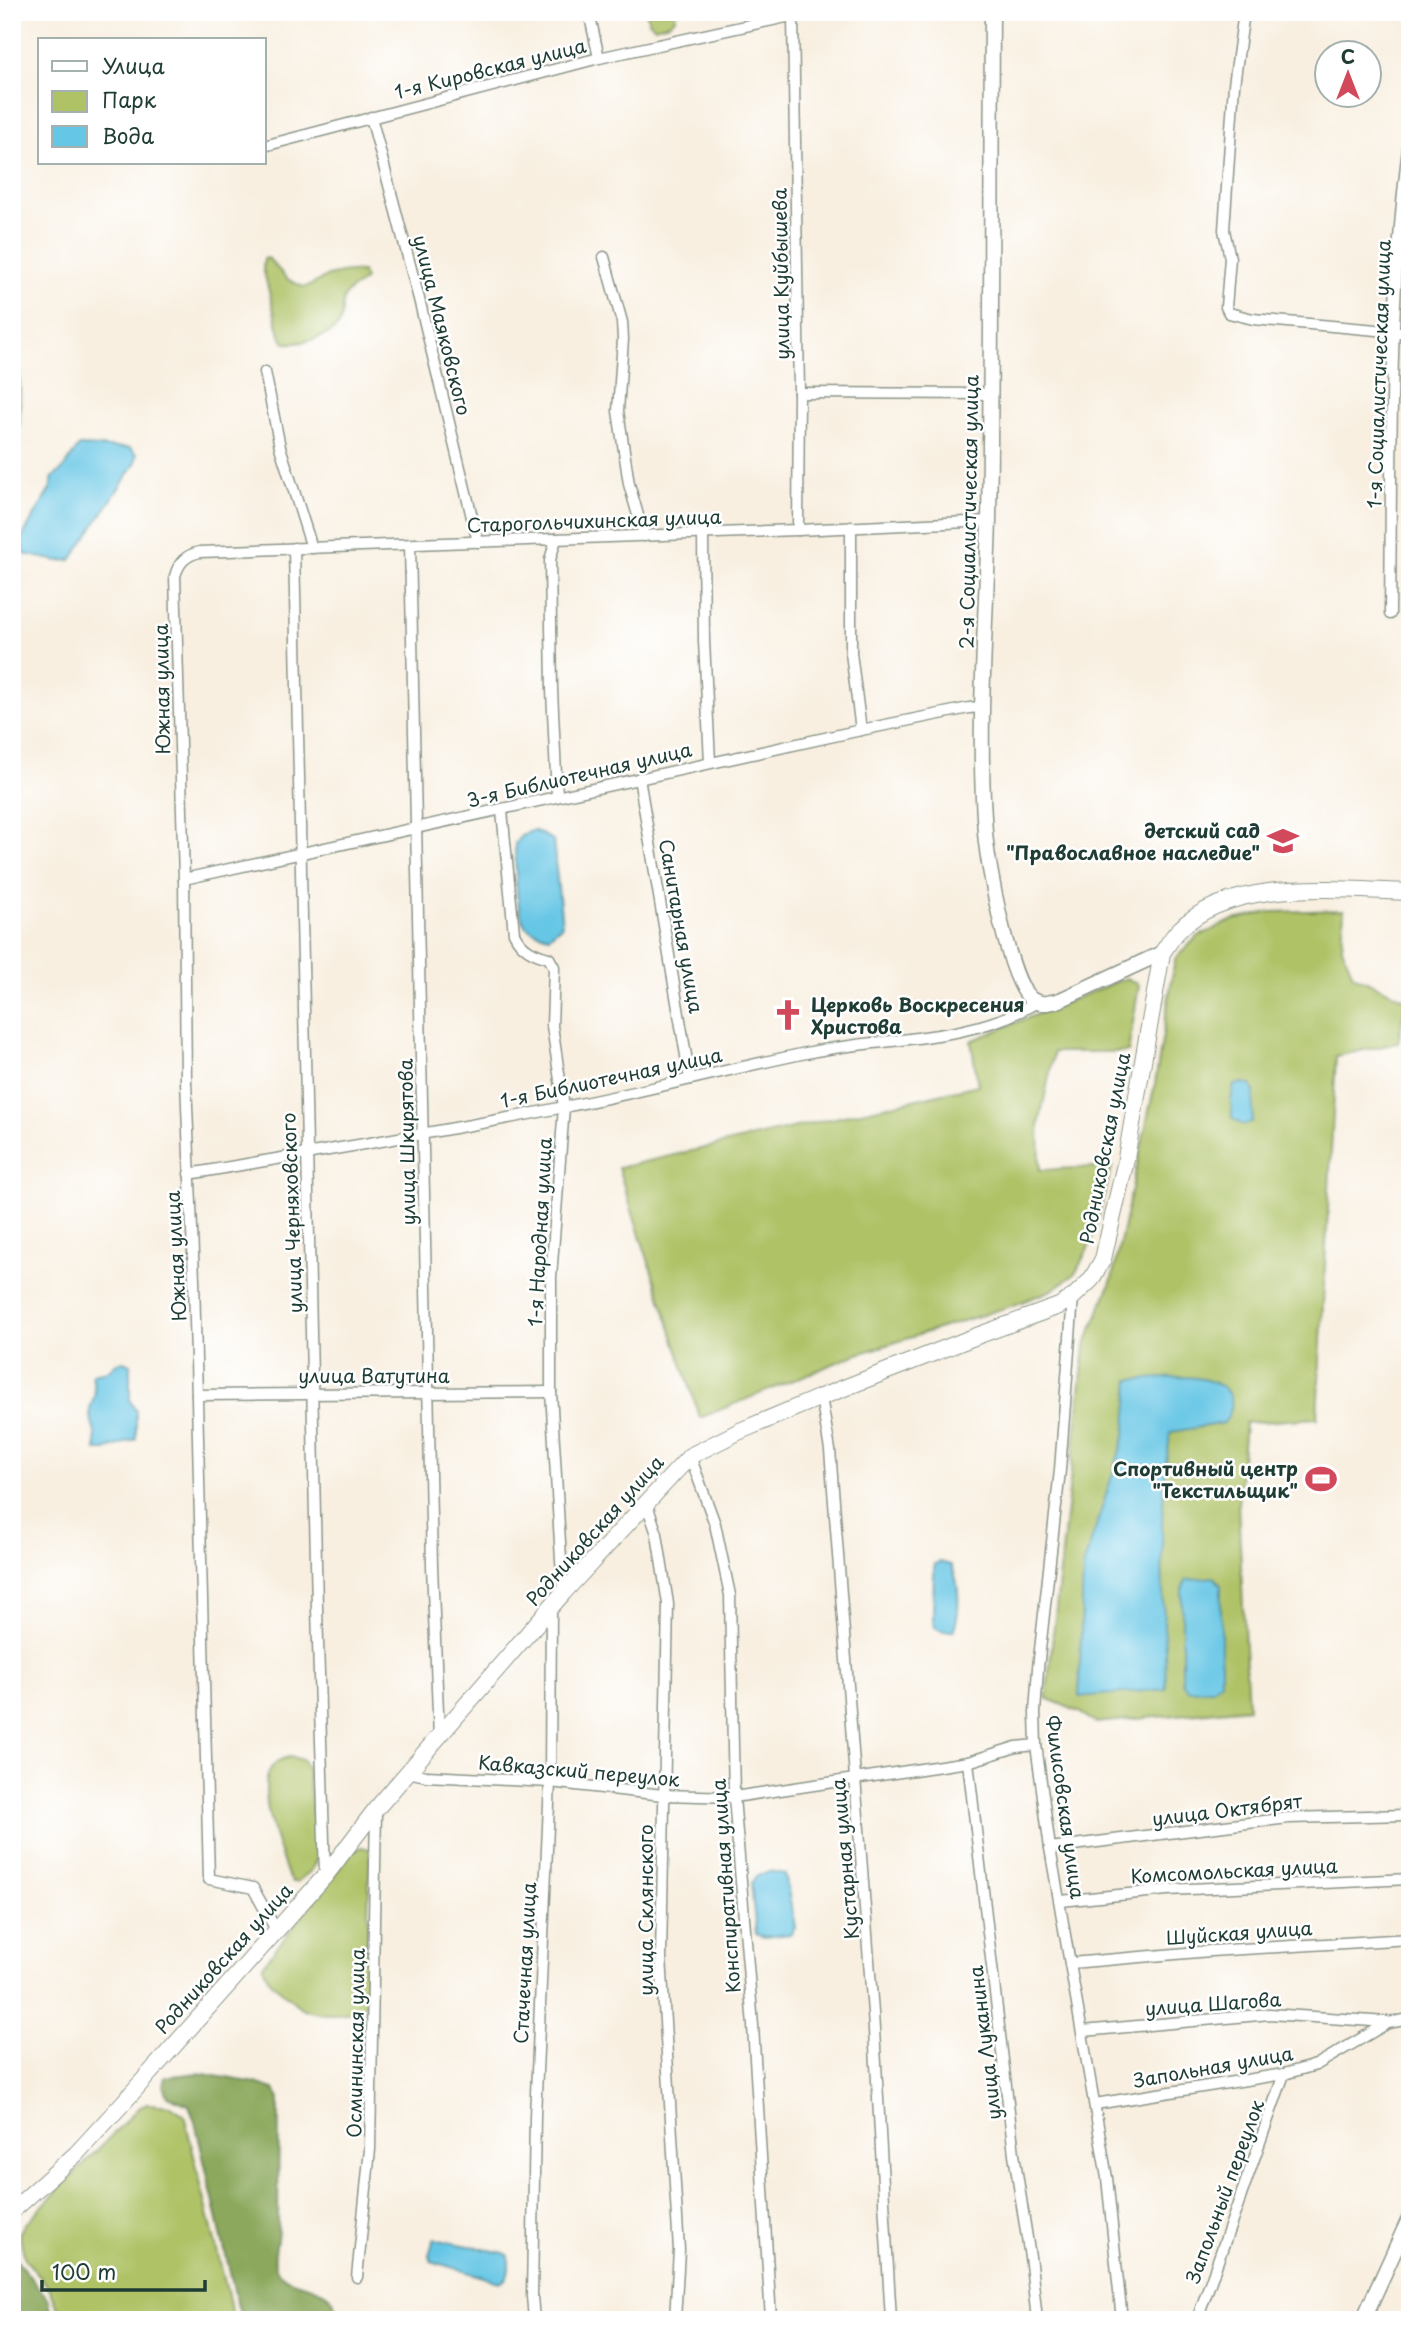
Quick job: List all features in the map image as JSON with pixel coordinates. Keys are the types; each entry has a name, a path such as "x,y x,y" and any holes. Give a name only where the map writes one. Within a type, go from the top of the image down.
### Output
{"main road":[{"path":"1162,953 1178,931 1199,915 1227,901 1261,893 1300,890 1410,892"},
{"name":"Родниковская улица","path":"12,2211 76,2154 325,1876 376,1809 562,1594 690,1456 740,1431 821,1397 1059,1306 1091,1280 1103,1259 1125,1164 1162,953"}],"street":[{"path":"589,12 599,58"},
{"name":"1-я Кировская улица","path":"266,145 599,58 809,12"},
{"name":"2-я Социалистическая улица","path":"992,12 989,521 982,707 985,833 992,878 1009,951 1021,985 1028,997 1037,1003"},
{"path":"1244,12 1234,85 1224,230 1230,258 1226,307 1229,313 1241,318 1410,333"},
{"name":"улица Куйбышева","path":"793,17 799,393 798,530"},
{"name":"улица Маяковского","path":"371,117 419,299 478,542"},
{"name":"1-я Социалистическая улица","path":"1390,614 1393,332 1402,193 1410,134"},
{"path":"604,257 622,322 618,411 629,484 644,536"},
{"path":"264,372 280,447 312,548"},
{"path":"799,393 990,394"},
{"name":"Старогольчихинская улица","path":"200,552 989,521"},
{"path":"851,527 851,653 861,730"},
{"path":"703,534 704,642 710,762"},
{"path":"556,539 550,560 557,796"},
{"name":"улица Шкирятова","path":"410,545 432,1566 439,1737"},
{"name":"улица Черняховского","path":"294,548 325,1876"},
{"name":"Южная улица","path":"200,552 184,558 175,576 209,1879 253,1888 276,1930"},
{"name":"3-я Библиотечная улица","path":"184,879 301,855 415,827 502,811 710,762 982,707"},
{"name":"Санитарная улица","path":"639,778 690,1079"},
{"name":"1-я Народная улица","path":"502,811 514,933 522,946 552,962 552,1026 564,1107 551,1277 551,1392 562,1594"},
{"path":"1037,1003 1060,1000 1162,953"},
{"name":"1-я Библиотечная улица","path":"189,1174 564,1107 858,1044 957,1033 995,1023 1037,1003"},
{"name":"Филисовская улица","path":"1073,1297 1058,1496 1038,1668 1036,1745 1050,1848 1109,2192 1122,2320"},
{"name":"улица Ватутина","path":"197,1395 551,1392"},
{"name":"Кустарная улица","path":"821,1397 830,1450 874,2025 891,2320"},
{"name":"Конспиративная улица","path":"690,1456 715,1524 730,1595 734,1797 753,2026 771,2319"},
{"name":"улица Склянского","path":"646,1502 657,1534 668,1604 661,1957 678,2250 675,2320"},
{"name":"Стачечная улица","path":"534,2320 532,2296 535,2116 550,1782 551,1608"},
{"name":"Кавказский переулок","path":"408,1772 426,1776 550,1782 663,1795 734,1797 968,1762 1016,1747 1036,1745"},
{"name":"улица Луканина","path":"968,1762 1014,2154 1037,2320"},
{"name":"Осмининская улица","path":"357,2277 370,2149 376,1809"},
{"name":"улица Октябрят","path":"1050,1848 1288,1818 1407,1815"},
{"name":"Комсомольская улица","path":"1061,1901 1167,1890 1410,1879"},
{"name":"Шуйская улица","path":"1071,1963 1210,1951 1410,1939"},
{"name":"улица Шагова","path":"1083,2031 1270,2014 1388,2022"},
{"name":"Запольная улица","path":"1095,2104 1284,2074 1316,2065 1388,2022 1410,2019"},
{"name":"Запольный переулок","path":"1196,2320 1284,2074"},
{"path":"1363,2320 1410,2217"}],"green space":[{"path":"646,12 675,12 676,17 669,23 655,27 649,22"},
{"path":"268,258 287,279 303,287 345,272 362,272 365,279 345,296 341,320 333,331 308,341 285,343 280,335 263,268 264,259"},
{"path":"12,309 18,353 20,412 12,476"},
{"path":"1344,910 1342,947 1353,975 1406,999 1398,1043 1336,1056 1317,1418 1245,1423 1238,1504 1248,1708 1096,1723 1079,1712 1046,1698 1085,1346 1112,1279 1155,1084 1175,959 1197,937 1233,920 1271,912"},
{"path":"1126,978 1139,985 1128,1052 1054,1052 1039,1124 1040,1170 1112,1166 1091,1243 1075,1274 1052,1290 1014,1305 855,1355 700,1418 618,1168 978,1085 971,1041"},
{"path":"292,1757 303,1760 308,1771 317,1857 312,1870 297,1882 293,1882 288,1876 278,1846 266,1789 269,1773 277,1762"},
{"path":"361,1847 370,1849 366,2002 362,2010 347,2013 331,2014 307,2010 273,1984 263,1965 352,1852"},
{"path":"198,2073 274,2089 279,2099 278,2228 275,2265 280,2274 288,2279 329,2296 336,2306 338,2320 241,2320 195,2122 189,2105 167,2096 163,2086 165,2077"},
{"path":"147,2104 171,2106 184,2115 234,2320 63,2320 50,2289 25,2259 19,2234 24,2225 138,2108"},
{"path":"12,2255 49,2300 52,2316 49,2320 12,2320"}],"water":[{"path":"79,446 130,448 137,454 135,464 71,560 57,561 24,554 21,539 50,489 53,477 62,470"},
{"path":"533,830 553,840 562,925 549,936 528,928 523,922 518,901 515,843 521,836"},
{"path":"1234,1085 1251,1085 1254,1092 1252,1122 1243,1125 1232,1118 1231,1100"},
{"path":"123,1361 130,1364 130,1401 136,1411 136,1439 105,1450 96,1450 90,1416 95,1395 92,1374 108,1371"},
{"path":"1182,1377 1203,1379 1222,1387 1231,1401 1224,1423 1171,1432 1163,1494 1162,1527 1166,1689 1079,1697 1083,1567 1125,1435 1130,1380"},
{"path":"940,1562 951,1565 958,1589 956,1624 953,1631 942,1631 935,1627 933,1619 934,1569 935,1564"},
{"path":"1214,1577 1221,1585 1221,1682 1213,1689 1188,1690 1182,1683 1182,1589 1186,1580"},
{"path":"769,1871 785,1874 795,1927 790,1934 764,1937 756,1934 751,1883 757,1876"},
{"path":"434,2239 504,2253 509,2256 506,2279 499,2282 431,2261 429,2255"}],"place":[{"name":"детский сад \"Православное наследие\"","path":"1283,841"},
{"name":"Церковь Воскресения Христова","path":"788,1015"},
{"name":"Спортивный центр \"Текстильщик\"","path":"1321,1479"}]}
